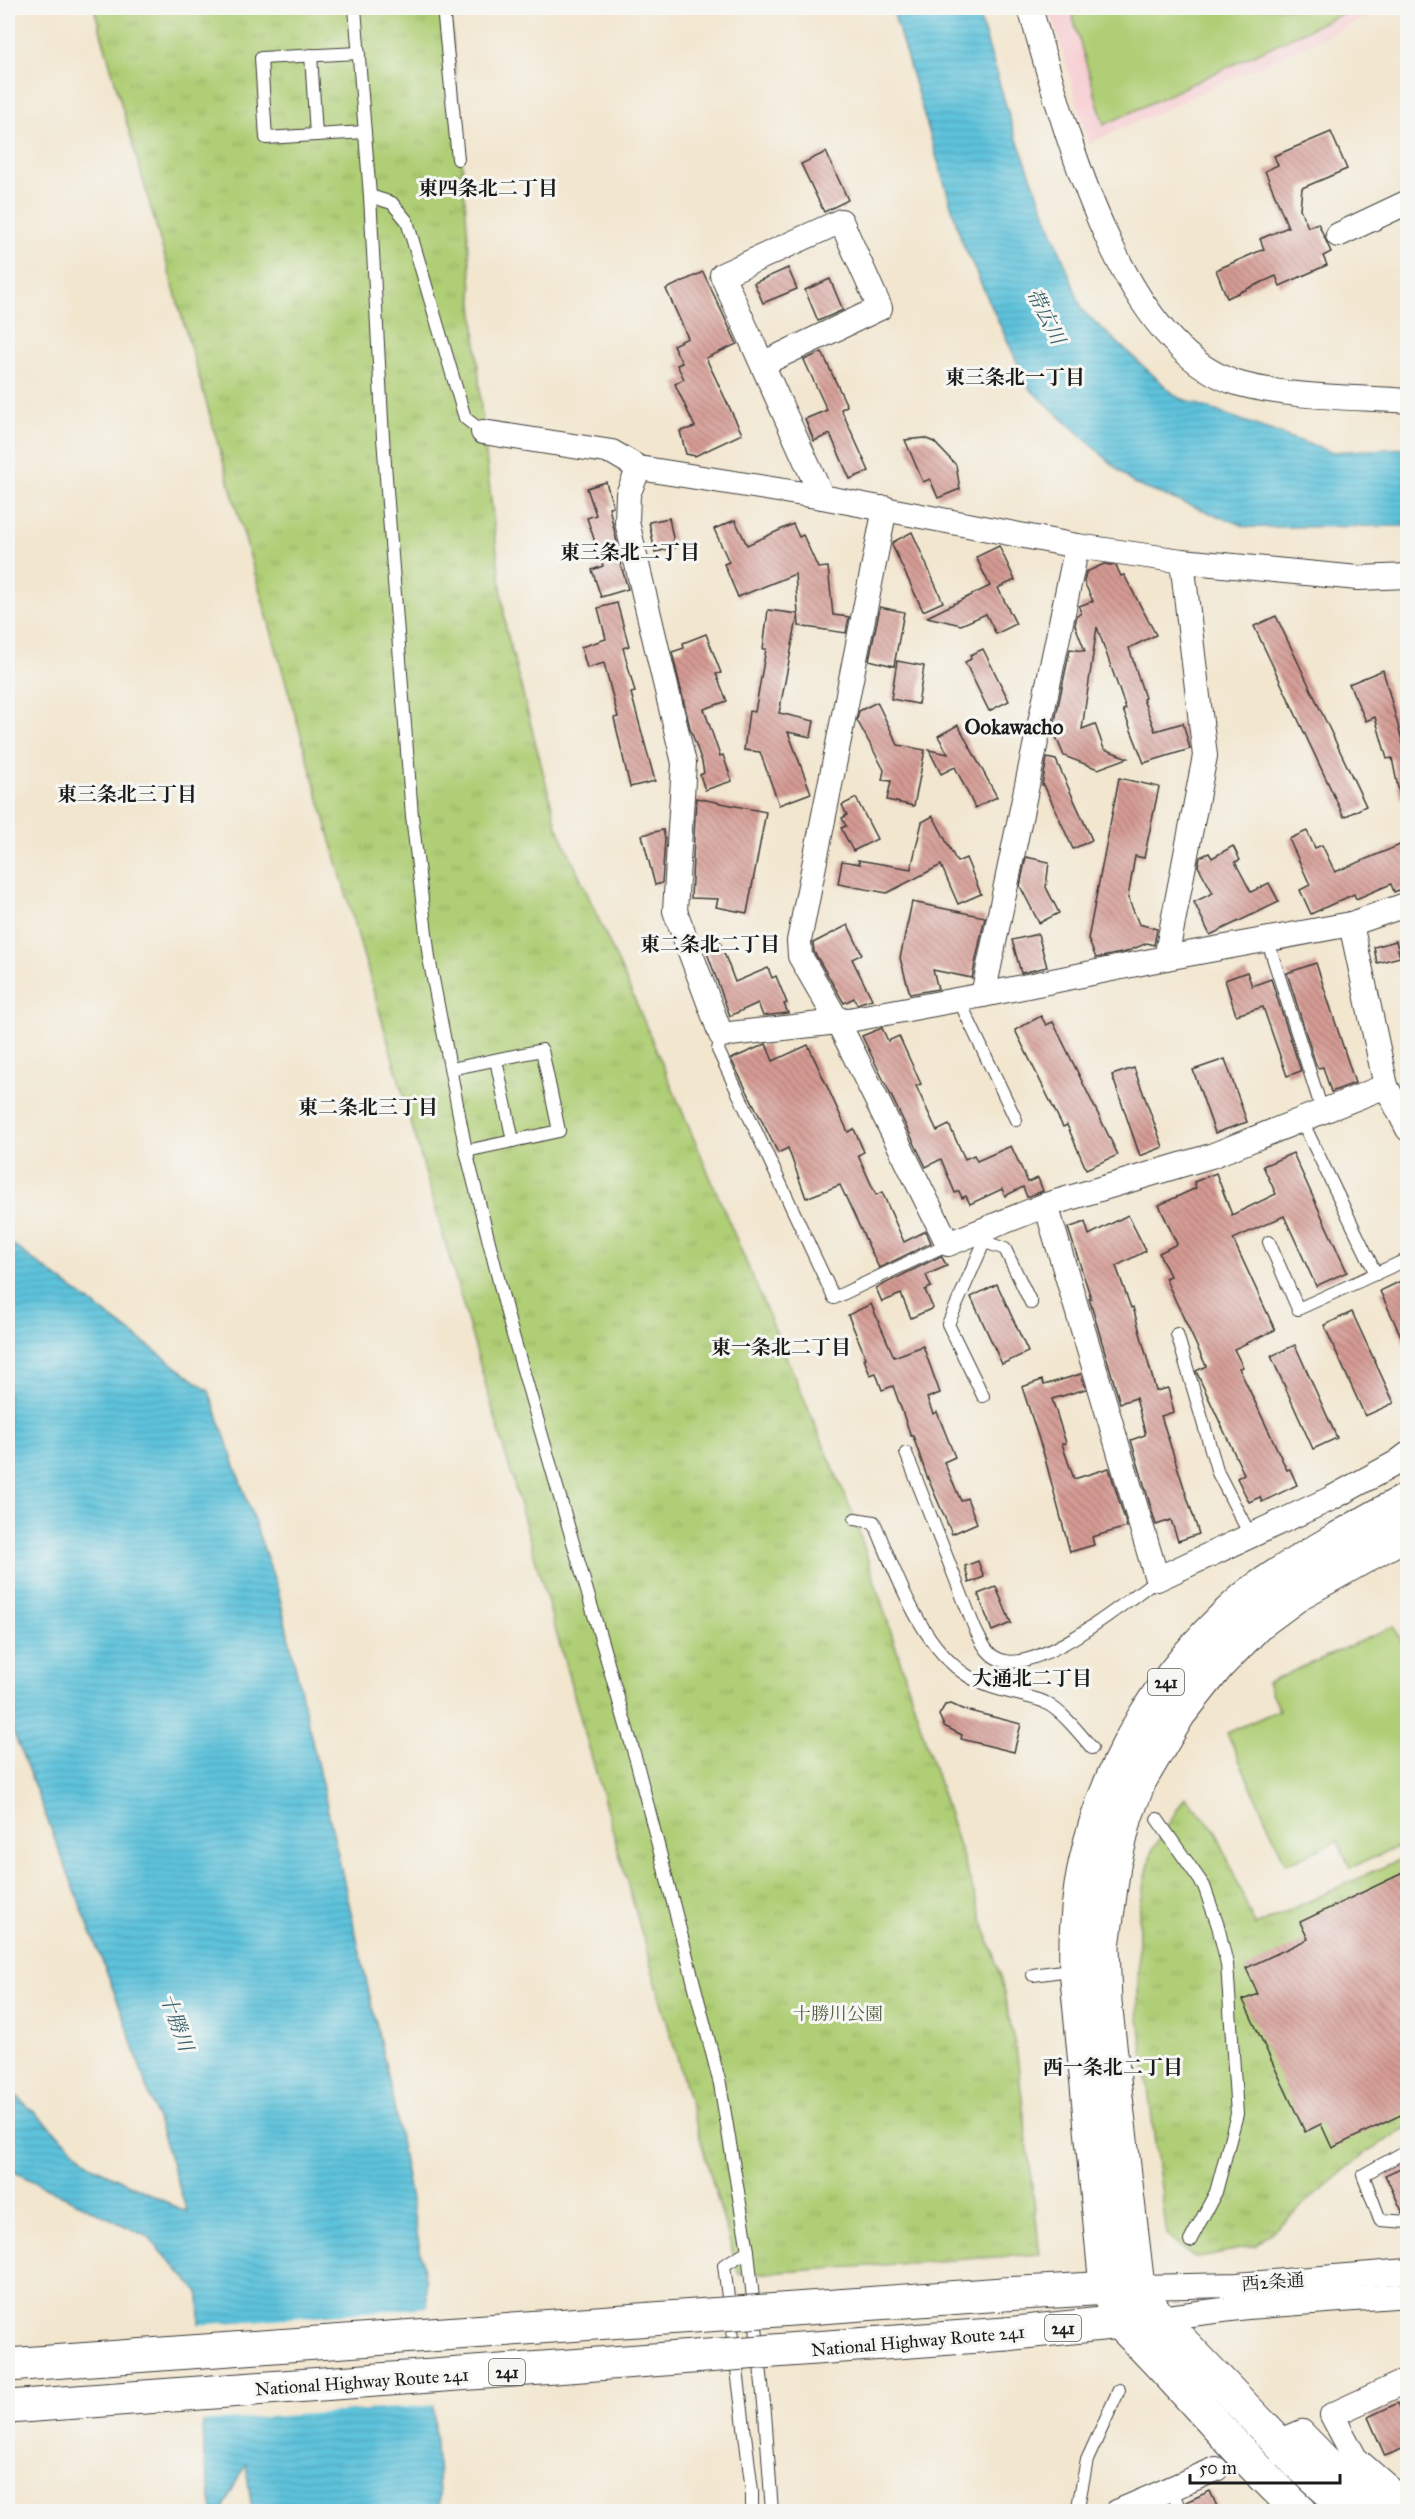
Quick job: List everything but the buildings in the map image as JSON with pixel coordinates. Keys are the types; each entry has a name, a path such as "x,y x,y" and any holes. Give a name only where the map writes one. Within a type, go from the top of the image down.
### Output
{"main road":[{"name":"241","path":"1122,2287 1090,1970 1075,1946 1082,1875 1093,1830 1116,1768 1147,1711 1176,1668 1246,1597 1280,1573 1407,1499"},
{"name":"241","path":"1090,1970 1103,1946 1114,1865 1126,1816 1140,1780 1179,1714 1218,1665 1259,1623 1301,1592 1407,1532"},
{"name":"241","path":"8,2365 1122,2287 1159,2318"},
{"path":"1122,2287 1120,2322 1291,2502"},
{"path":"1159,2318 1294,2450 1352,2511"},
{"name":"National Highway Route 241","path":"8,2407 1006,2334 1159,2318"}],"street":[{"path":"1030,8 1079,173 1122,265 1149,314 1179,347 1202,366 1239,383 1294,393 1407,401"},
{"path":"1338,235 1407,202"},
{"path":"762,364 880,308 841,221 722,275 762,364 822,496"},
{"path":"483,432 612,452 639,468 822,496 1077,546 1182,561 1358,578 1407,576"},
{"path":"639,468 628,494 627,522 684,763 675,911 721,1035 838,1022 1351,924 1406,910"},
{"path":"885,508 799,941 800,956 838,1022 948,1244 988,1234 1046,1205 1211,1156 1386,1086"},
{"path":"971,997 1077,546"},
{"path":"1166,958 1205,756 1182,561"},
{"path":"1351,924 1386,1086 1407,1129"},
{"path":"1046,1205 1157,1578 1330,1498 1396,1463 1407,1454"},
{"name":"西2条通","path":"1122,2287 1237,2285 1407,2271"},
{"name":"西2条通","path":"1159,2318 1247,2307 1407,2295"},
{"path":"1407,2380 1332,2415 1355,2458 1407,2501"},
{"path":"1294,2450 1302,2432 1354,2485 1392,2511"},
{"path":"1117,2511 1216,2469"}],"lane":[{"path":"354,8 370,196 383,438 412,816 429,958 466,1150 510,1325 636,1760 720,2084 748,2251 765,2413 772,2511"},
{"path":"443,8 458,159"},
{"path":"358,53 261,58 266,138 365,132"},
{"path":"311,56 316,135"},
{"path":"370,196 392,203 407,221 465,418 483,432"},
{"path":"1267,939 1313,1117 1376,1274"},
{"path":"971,997 1016,1120"},
{"path":"721,1035 718,1050 834,1298 948,1244"},
{"path":"451,1069 542,1050 559,1131 466,1150"},
{"path":"496,1059 513,1141"},
{"path":"983,1396 948,1324 988,1234 1005,1249 1031,1303"},
{"path":"1269,1242 1298,1309 1407,1259"},
{"path":"1177,1334 1218,1473 1250,1535"},
{"path":"906,1452 975,1629 988,1653 1005,1661 1024,1661 1053,1649 1106,1617 1157,1578"},
{"path":"855,1519 874,1522 902,1586 925,1630 947,1660 970,1677 1003,1690 1046,1702 1073,1726 1092,1748"},
{"path":"1157,1819 1204,1886 1218,1926 1227,1964 1237,2114 1216,2192 1190,2241"},
{"path":"1033,1975 1090,1970"},
{"path":"1407,2150 1364,2175 1380,2220 1407,2222"},
{"path":"748,2251 724,2265 752,2491 752,2511"},
{"path":"1077,2511 1087,2460 1119,2390"},
{"path":"1171,2489 1181,2511"}],"shaded area":[{"path":"1050,8 1387,8 1089,144"}],"green space":[{"name":"十勝川公園","path":"94,8 450,8 483,431 506,629 557,826 638,1007 855,1519 1000,1975 1017,2055 1040,2254 739,2275"},
{"path":"1070,8 1354,8 1104,125"},
{"path":"1394,1626 1407,1654 1407,1843 1350,1868 1338,1841 1286,1864 1227,1733 1279,1710 1267,1683"},
{"path":"1185,1797 1216,1831 1255,1926 1407,1856 1407,2128 1366,2152 1255,2246 1194,2258 1167,2235 1138,2011 1139,1912 1151,1853"}],"water":[{"name":"帯広川","path":"892,8 977,8 1013,129 1083,311 1177,397 1331,452 1407,448 1407,526 1247,527 1134,484 1029,388 962,242"},
{"name":"十勝川","path":"8,1241 209,1391 278,1590 390,2085 426,2282 440,2511 252,2511 246,2464 222,2511 213,2511 204,2458 199,2293 148,2237 8,2169 8,2088 94,2167 187,2212 125,2020 8,1718"}],"pier":[{"path":"431,2307 437,2405 200,2422 197,2325"}],"district":[{"name":"東四条北二丁目","path":"488,188"},
{"name":"東三条北一丁目","path":"1015,377"},
{"name":"東三条北二丁目","path":"630,552"},
{"name":"Ookawacho","path":"1014,727"},
{"name":"東三条北三丁目","path":"127,794"},
{"name":"東二条北二丁目","path":"710,944"},
{"name":"東二条北三丁目","path":"368,1107"},
{"name":"東一条北二丁目","path":"781,1347"},
{"name":"大通北二丁目","path":"1032,1678"},
{"name":"西一条北二丁目","path":"1113,2067"}]}
